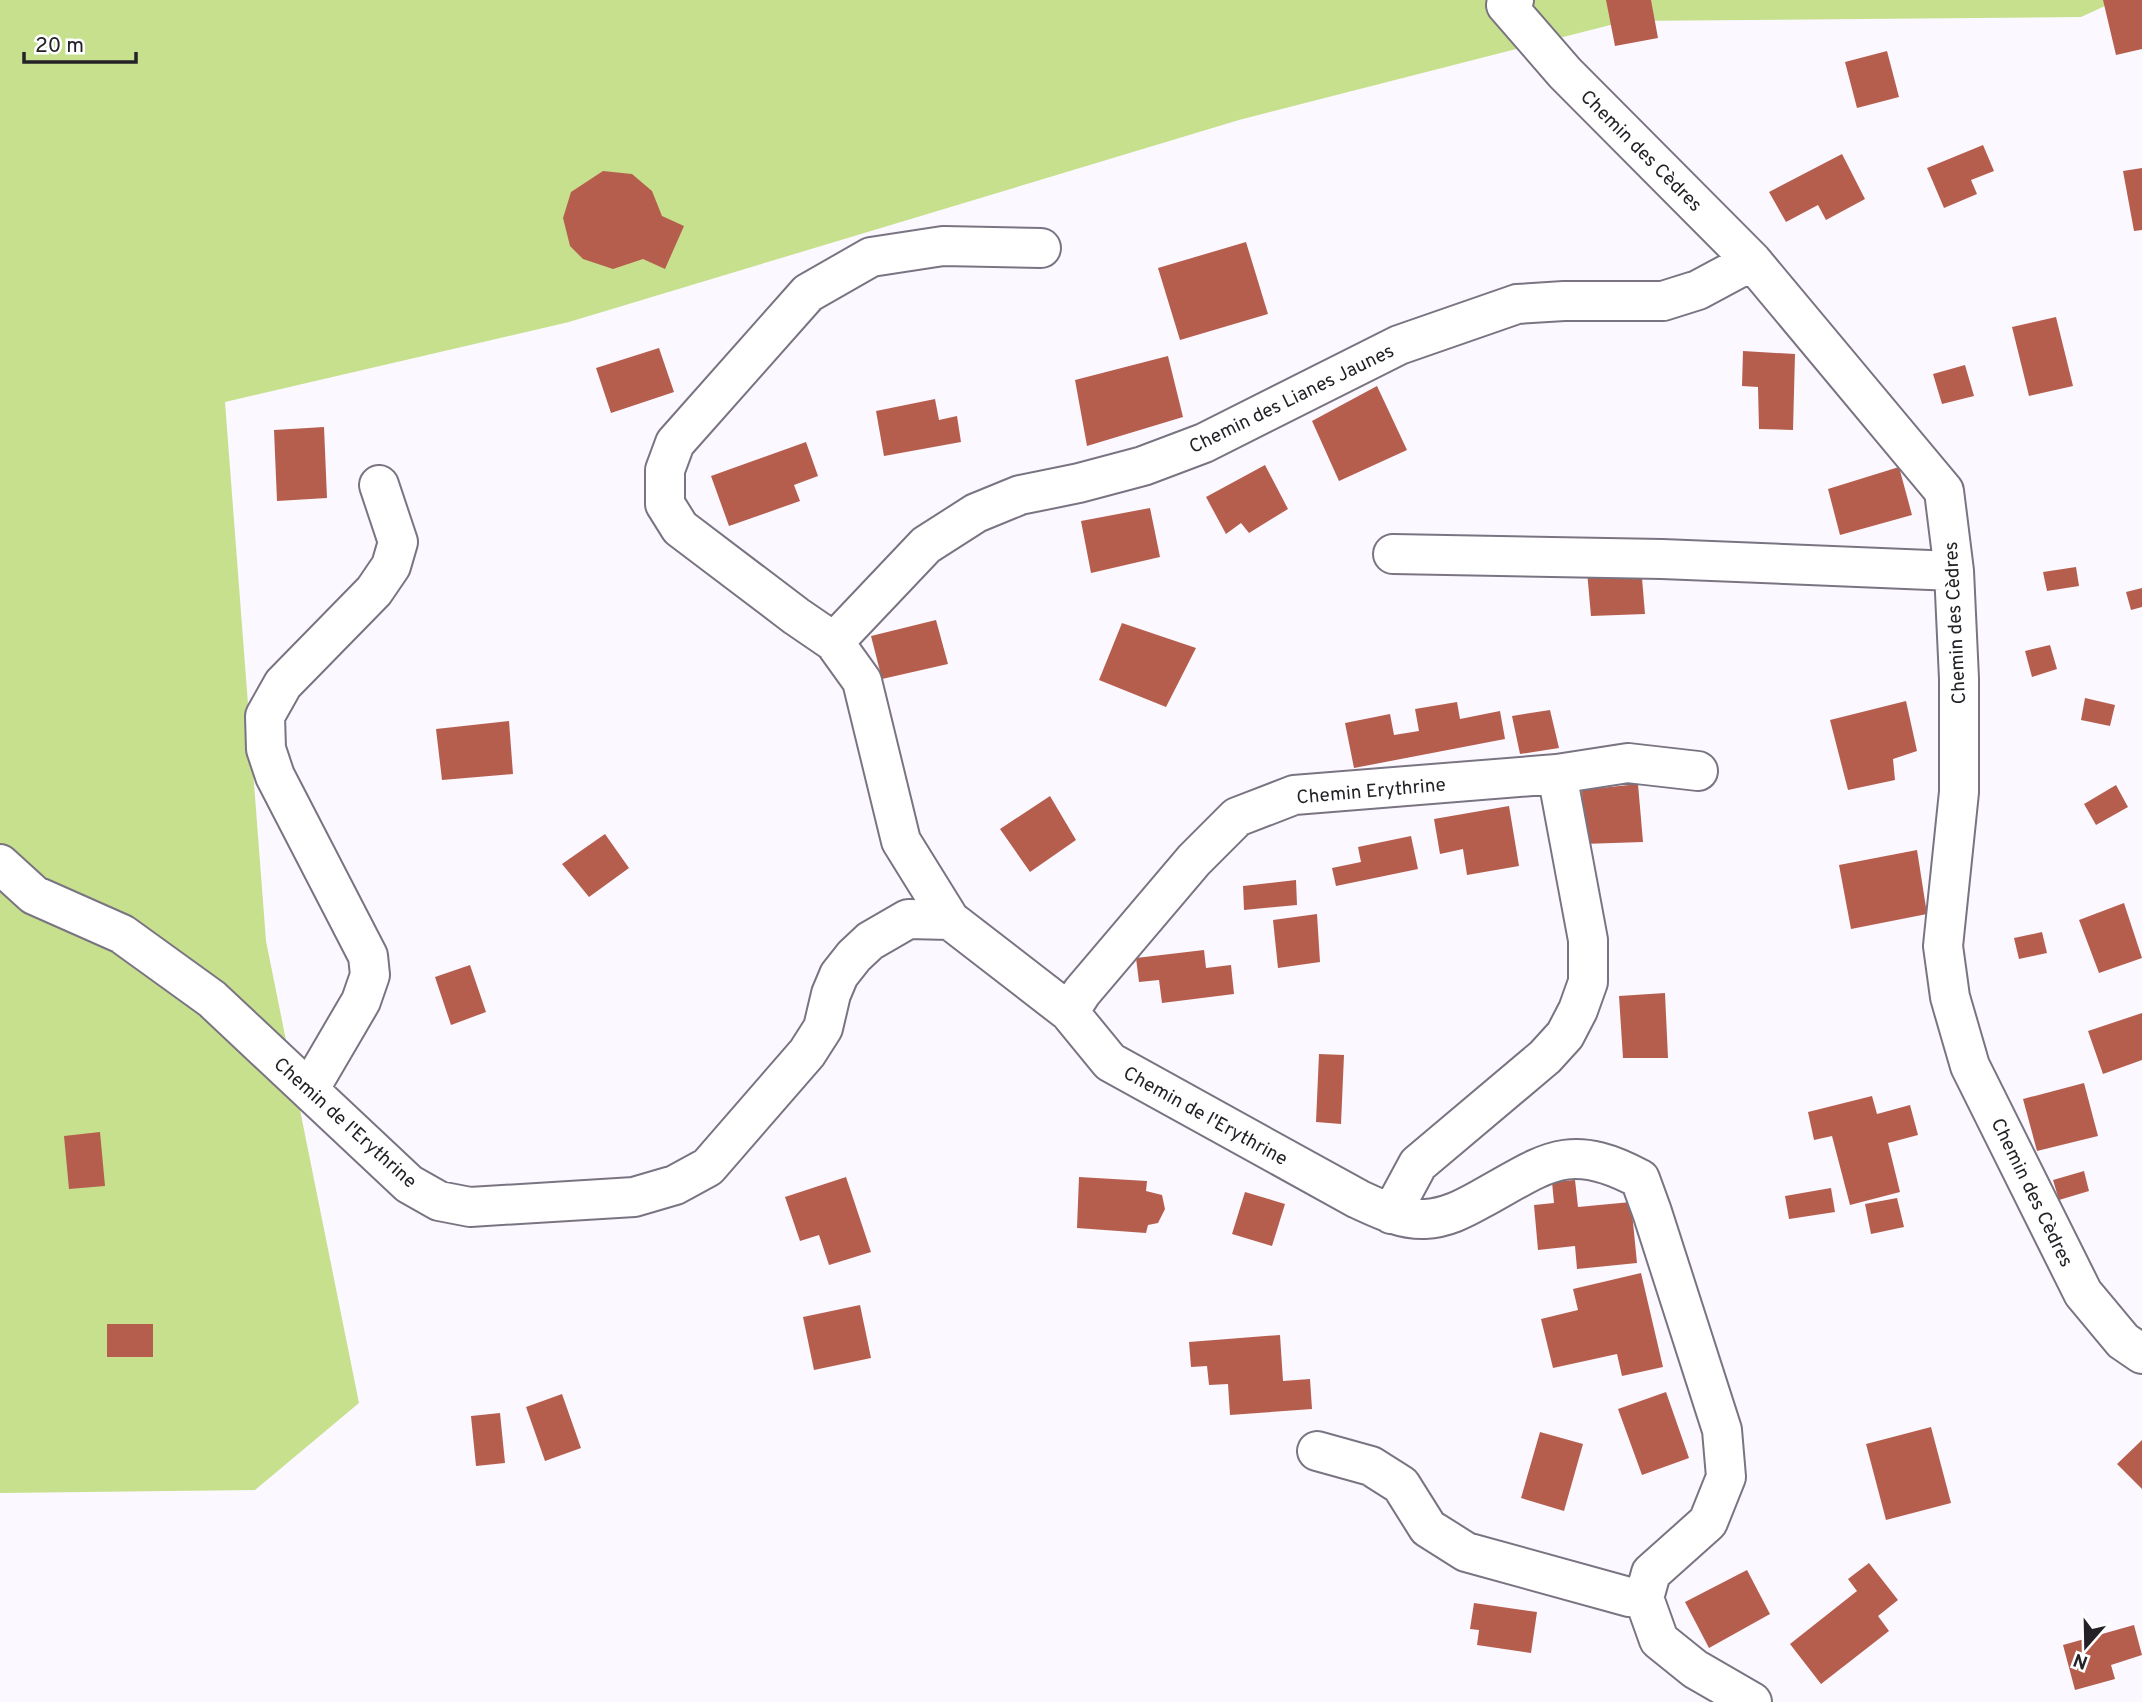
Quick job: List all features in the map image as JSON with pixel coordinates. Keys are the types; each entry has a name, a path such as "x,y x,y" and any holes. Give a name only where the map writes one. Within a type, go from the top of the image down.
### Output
{"street":[{"name":"Chemin des Cèdres","path":"1510,3 1565,74 1752,261 1944,491 1954,571 1959,679 1959,792 1943,946 1950,997 1970,1066 2083,1293 2123,1341 2142,1354"},
{"path":"950,920 901,841 862,681 834,642 680,528 665,504 665,470 675,443 808,293 871,257 943,246 1041,248"},
{"name":"Chemin des Lianes Jaunes","path":"834,642 926,545 976,513 1020,495 1143,466 1204,443 1399,345 1517,304 1663,301 1698,290 1752,261"},
{"path":"309,1090 361,1001 370,975 368,956 275,776 266,749 265,716 283,684 374,591 391,566 398,542 379,485"},
{"path":"1393,554 1662,559 1954,571"},
{"name":"Chemin Erythrine","path":"1069,1012 1082,992 1194,860 1237,817 1294,795 1557,774 1628,763 1698,771"},
{"path":"1391,1214 1418,1164 1545,1057 1565,1035 1578,1010 1588,982 1588,940 1557,774"},
{"name":"Chemin de l'Erythrine","path":"0,864 34,895 122,934 212,999 409,1184 439,1201 470,1207 634,1198 675,1185 708,1167 807,1053 823,1028 831,994 839,975 853,956 870,942 908,919 950,920 1069,1012 1110,1062 1358,1199 1391,1214 1424,1219 1454,1214 1550,1162 1582,1158 1615,1165 1640,1179 1722,1430 1726,1477 1708,1522 1651,1573 1644,1598"},
{"path":"1317,1451 1371,1466 1401,1485 1428,1528 1466,1552 1629,1597 1644,1598 1659,1640 1695,1670 1752,1702"}],"green space":[{"path":"0,0 2118,0 2081,17 1626,21 1239,120 569,322 225,402 266,941 359,1403 255,1490 0,1493"}],"building":[{"path":"1606,0 1651,0 1658,38 1615,46"},
{"path":"2103,0 2142,0 2142,49 2116,55"},
{"path":"1887,51 1899,97 1857,108 1845,62"},
{"path":"1983,145 1994,171 1971,180 1977,194 1944,208 1927,168"},
{"path":"1842,154 1865,199 1826,220 1818,205 1786,222 1769,192"},
{"path":"2142,168 2142,230 2134,231 2123,171"},
{"path":"603,171 632,174 652,191 662,216 684,226 665,269 643,259 613,269 583,259 570,246 563,218 571,192"},
{"path":"1246,242 1268,314 1180,340 1158,268"},
{"path":"2056,317 2073,386 2029,396 2012,327"},
{"path":"659,348 674,392 611,413 596,368"},
{"path":"1743,351 1795,354 1793,430 1759,429 1758,387 1742,386"},
{"path":"1168,356 1183,417 1087,446 1075,380"},
{"path":"1965,365 1974,396 1942,404 1933,374"},
{"path":"1377,386 1407,450 1339,481 1312,421"},
{"path":"935,399 939,420 957,416 961,442 884,456 876,411"},
{"path":"324,427 327,498 277,501 274,430"},
{"path":"806,442 818,476 794,485 800,501 729,526 711,476"},
{"path":"1265,465 1288,509 1249,533 1241,523 1226,534 1206,497"},
{"path":"1899,467 1912,515 1840,535 1828,489"},
{"path":"1150,508 1160,557 1091,573 1081,521"},
{"path":"1641,566 1645,614 1591,616 1587,571"},
{"path":"2076,567 2079,586 2047,591 2043,572"},
{"path":"2142,588 2142,607 2131,610 2126,592"},
{"path":"936,620 948,664 882,679 871,636"},
{"path":"1122,623 1196,648 1166,707 1099,680"},
{"path":"2050,645 2057,669 2032,677 2025,651"},
{"path":"2085,698 2115,705 2110,726 2081,720"},
{"path":"1906,701 1917,751 1893,759 1895,780 1848,790 1830,720"},
{"path":"1457,702 1460,719 1500,711 1505,739 1354,768 1345,723 1390,714 1394,735 1419,731 1415,709"},
{"path":"1550,710 1559,748 1520,754 1512,716"},
{"path":"509,721 513,774 442,780 436,729"},
{"path":"1638,784 1643,842 1583,844 1582,790"},
{"path":"2116,785 2128,807 2096,825 2084,804"},
{"path":"1050,796 1076,840 1030,872 1000,829"},
{"path":"1509,806 1519,866 1467,875 1463,849 1440,854 1434,819"},
{"path":"605,834 629,868 589,897 562,864"},
{"path":"1411,836 1418,869 1336,886 1332,868 1361,862 1358,847"},
{"path":"1917,850 1927,914 1851,929 1839,865"},
{"path":"1296,880 1297,905 1244,910 1243,886"},
{"path":"2124,903 2142,958 2099,973 2079,920"},
{"path":"1317,914 1320,962 1278,968 1273,920"},
{"path":"2042,932 2047,953 2019,959 2014,938"},
{"path":"1204,950 1206,968 1231,965 1234,994 1162,1003 1159,980 1139,982 1136,958"},
{"path":"470,965 486,1012 451,1025 435,977"},
{"path":"1665,993 1668,1058 1623,1058 1619,996"},
{"path":"2142,1013 2142,1060 2103,1074 2088,1031"},
{"path":"1319,1054 1344,1055 1341,1124 1316,1122"},
{"path":"2084,1083 2098,1136 2037,1151 2023,1099"},
{"path":"1872,1096 1877,1114 1910,1105 1918,1135 1888,1143 1900,1192 1850,1205 1832,1136 1814,1140 1808,1112"},
{"path":"100,1132 105,1186 69,1189 64,1136"},
{"path":"2084,1171 2089,1191 2059,1200 2053,1180"},
{"path":"846,1177 871,1252 829,1265 819,1235 800,1241 785,1197"},
{"path":"1079,1177 1147,1181 1146,1191 1162,1195 1165,1209 1158,1223 1148,1225 1146,1233 1077,1228"},
{"path":"1575,1180 1578,1207 1631,1202 1637,1263 1577,1269 1575,1246 1538,1250 1534,1205 1554,1203 1552,1182"},
{"path":"1831,1188 1835,1212 1789,1219 1785,1196"},
{"path":"1245,1192 1285,1204 1272,1246 1232,1234"},
{"path":"1897,1198 1904,1227 1871,1234 1865,1204"},
{"path":"1641,1273 1663,1367 1622,1376 1617,1354 1553,1368 1541,1319 1578,1310 1573,1289"},
{"path":"860,1305 871,1358 814,1370 803,1317"},
{"path":"107,1324 153,1324 153,1357 107,1357"},
{"path":"1280,1335 1283,1381 1310,1379 1312,1409 1230,1415 1228,1384 1209,1385 1207,1366 1191,1367 1189,1342"},
{"path":"1666,1392 1689,1458 1642,1475 1618,1409"},
{"path":"562,1394 581,1448 545,1461 526,1407"},
{"path":"500,1413 505,1463 476,1466 471,1416"},
{"path":"1931,1427 1951,1503 1886,1520 1866,1444"},
{"path":"1540,1432 1583,1444 1564,1511 1521,1498"},
{"path":"2142,1440 2142,1489 2117,1464"},
{"path":"1869,1563 1898,1600 1878,1616 1889,1631 1821,1684 1790,1644 1857,1591 1848,1579"},
{"path":"1747,1570 1770,1614 1709,1648 1685,1602"},
{"path":"1474,1603 1537,1612 1531,1653 1477,1645 1479,1630 1470,1629"},
{"path":"2134,1625 2142,1655 2111,1665 2115,1679 2075,1690 2063,1645"}]}
